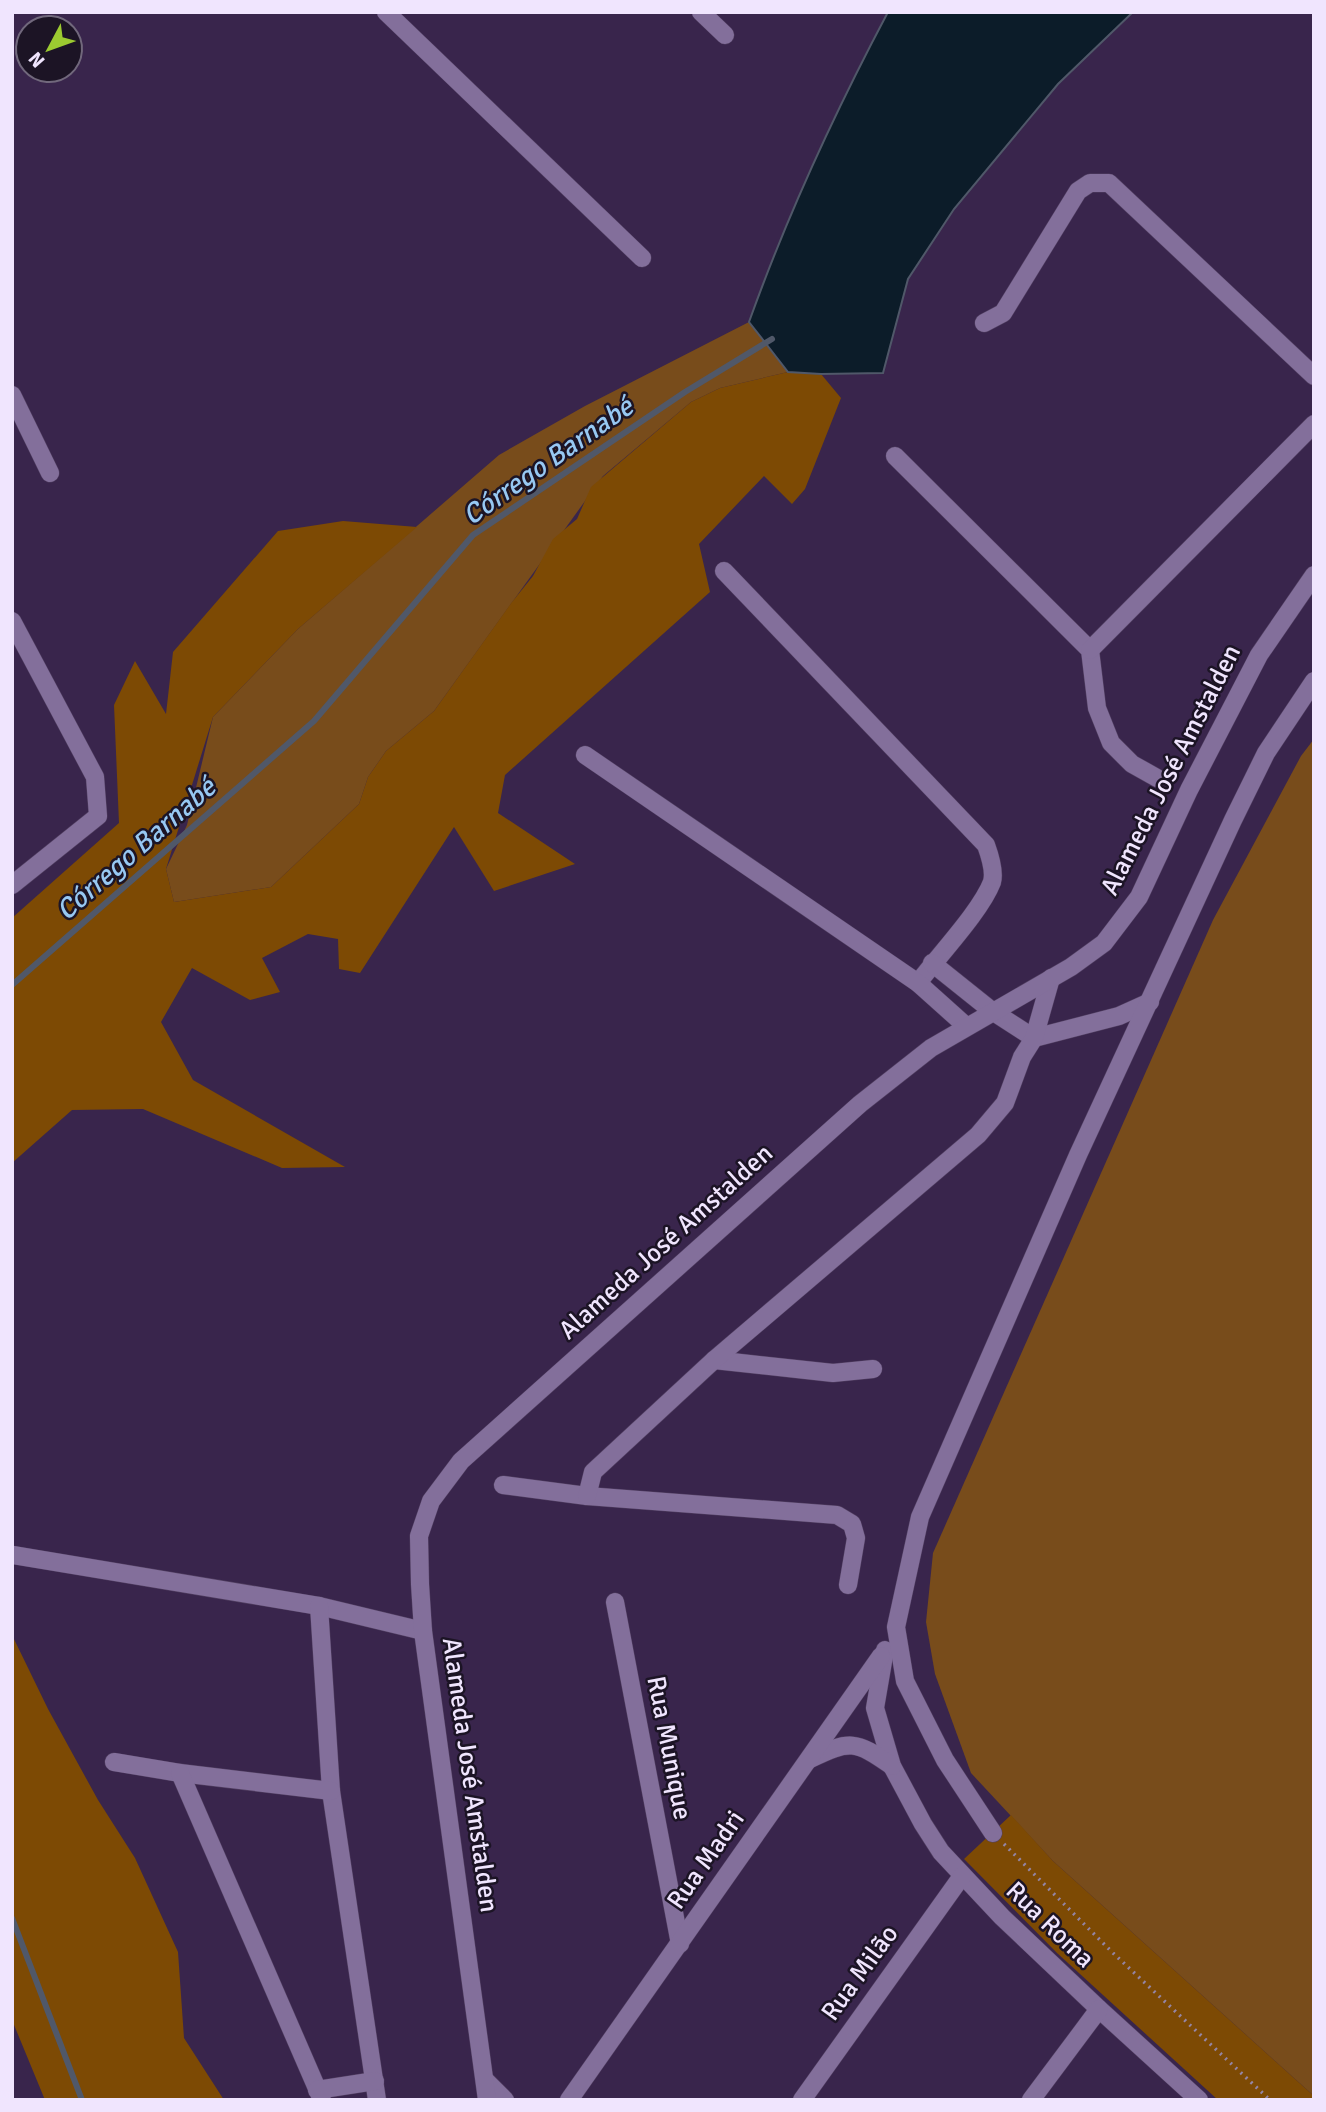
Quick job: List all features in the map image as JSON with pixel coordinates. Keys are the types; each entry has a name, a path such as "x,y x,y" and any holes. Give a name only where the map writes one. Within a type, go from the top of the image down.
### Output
{"street":[{"path":"386,12 642,258"},
{"path":"701,12 725,35"},
{"path":"984,323 1003,313 1078,191 1090,184 1110,183 1314,376"},
{"path":"12,395 50,473"},
{"path":"1090,650 1314,424"},
{"path":"895,456 1090,650 1097,708 1111,743 1132,764 1157,778"},
{"path":"724,571 986,845 992,862 992,880 974,912 919,983"},
{"name":"Alameda José Amstalden","path":"487,2100 419,1584 419,1536 431,1501 461,1461 860,1104 931,1048 1051,978 1104,943 1139,897 1189,790 1259,655 1314,575"},
{"path":"12,621 95,777 98,816 12,885"},
{"path":"885,1650 897,1627 920,1517 1078,1155 1266,753 1314,681"},
{"path":"585,755 919,983 967,1026"},
{"path":"932,963 992,1011 1034,1038 1119,1016 1150,1002"},
{"path":"587,1496 593,1472 714,1360 978,1136 1005,1103 1022,1057 1034,1038 1051,978"},
{"path":"714,1360 833,1373 873,1369"},
{"path":"503,1485 587,1496 837,1514 852,1524 856,1538 848,1585"},
{"path":"13,1555 319,1606 424,1631"},
{"name":"Rua Munique","path":"615,1602 680,1944"},
{"path":"319,1606 331,1791 377,2100"},
{"path":"897,1627 905,1681 912,1698 945,1760 993,1833"},
{"name":"Rua Madri","path":"569,2100 885,1650"},
{"name":"Rua Roma","path":"885,1650 875,1708 892,1766 922,1824 962,1876 1098,2009 1199,2100"},
{"path":"809,1760 836,1746 851,1744 871,1751 892,1766"},
{"path":"114,1762 180,1773 331,1791"},
{"path":"180,1773 319,2095 375,2081"},
{"name":"Rua Milão","path":"802,2100 962,1876"},
{"path":"1031,2100 1098,2009"},
{"path":"485,2080 505,2100"}],"path":[{"path":"993,1833 1095,1936 1270,2100"}],"shaded area":[{"path":"749,322 788,372 720,388 691,402 603,476 434,711 386,751 368,777 359,804 271,887 174,902 166,869 187,825 213,717 298,629 499,455 585,406"},
{"path":"788,372 821,374 841,398 805,489 792,504 764,476 699,544 710,592 505,775 498,813 575,864 494,891 454,827 360,973 339,969 338,939 308,934 262,958 280,992 250,1000 192,968 161,1022 193,1080 345,1167 282,1168 143,1109 72,1110 12,1163 12,918 119,823 114,705 135,661 166,714 173,652 278,531 343,521 417,527 298,629 213,717 166,869 174,902 271,887 359,804 368,777 386,751 434,711 533,576 553,539 577,519 591,487 691,402 720,388"},
{"path":"1314,739 1314,2096 1053,1861 971,1773 935,1674 926,1622 933,1553 1213,920 1301,756"},
{"path":"12,1635 48,1709 98,1800 135,1858 178,1952 184,2038 224,2100 45,2100 12,2020"},
{"path":"1011,1815 1053,1861 1314,2096 1314,2100 1218,2100 1057,1953 964,1859"}],"water":[{"path":"888,12 1133,12 1058,84 954,209 908,279 883,373 788,372 749,322 813,165"}],"waterway":[{"name":"Córrego Barnabé","path":"12,985 314,721 473,535 685,392 772,339"},
{"path":"12,1918 82,2100"}]}
